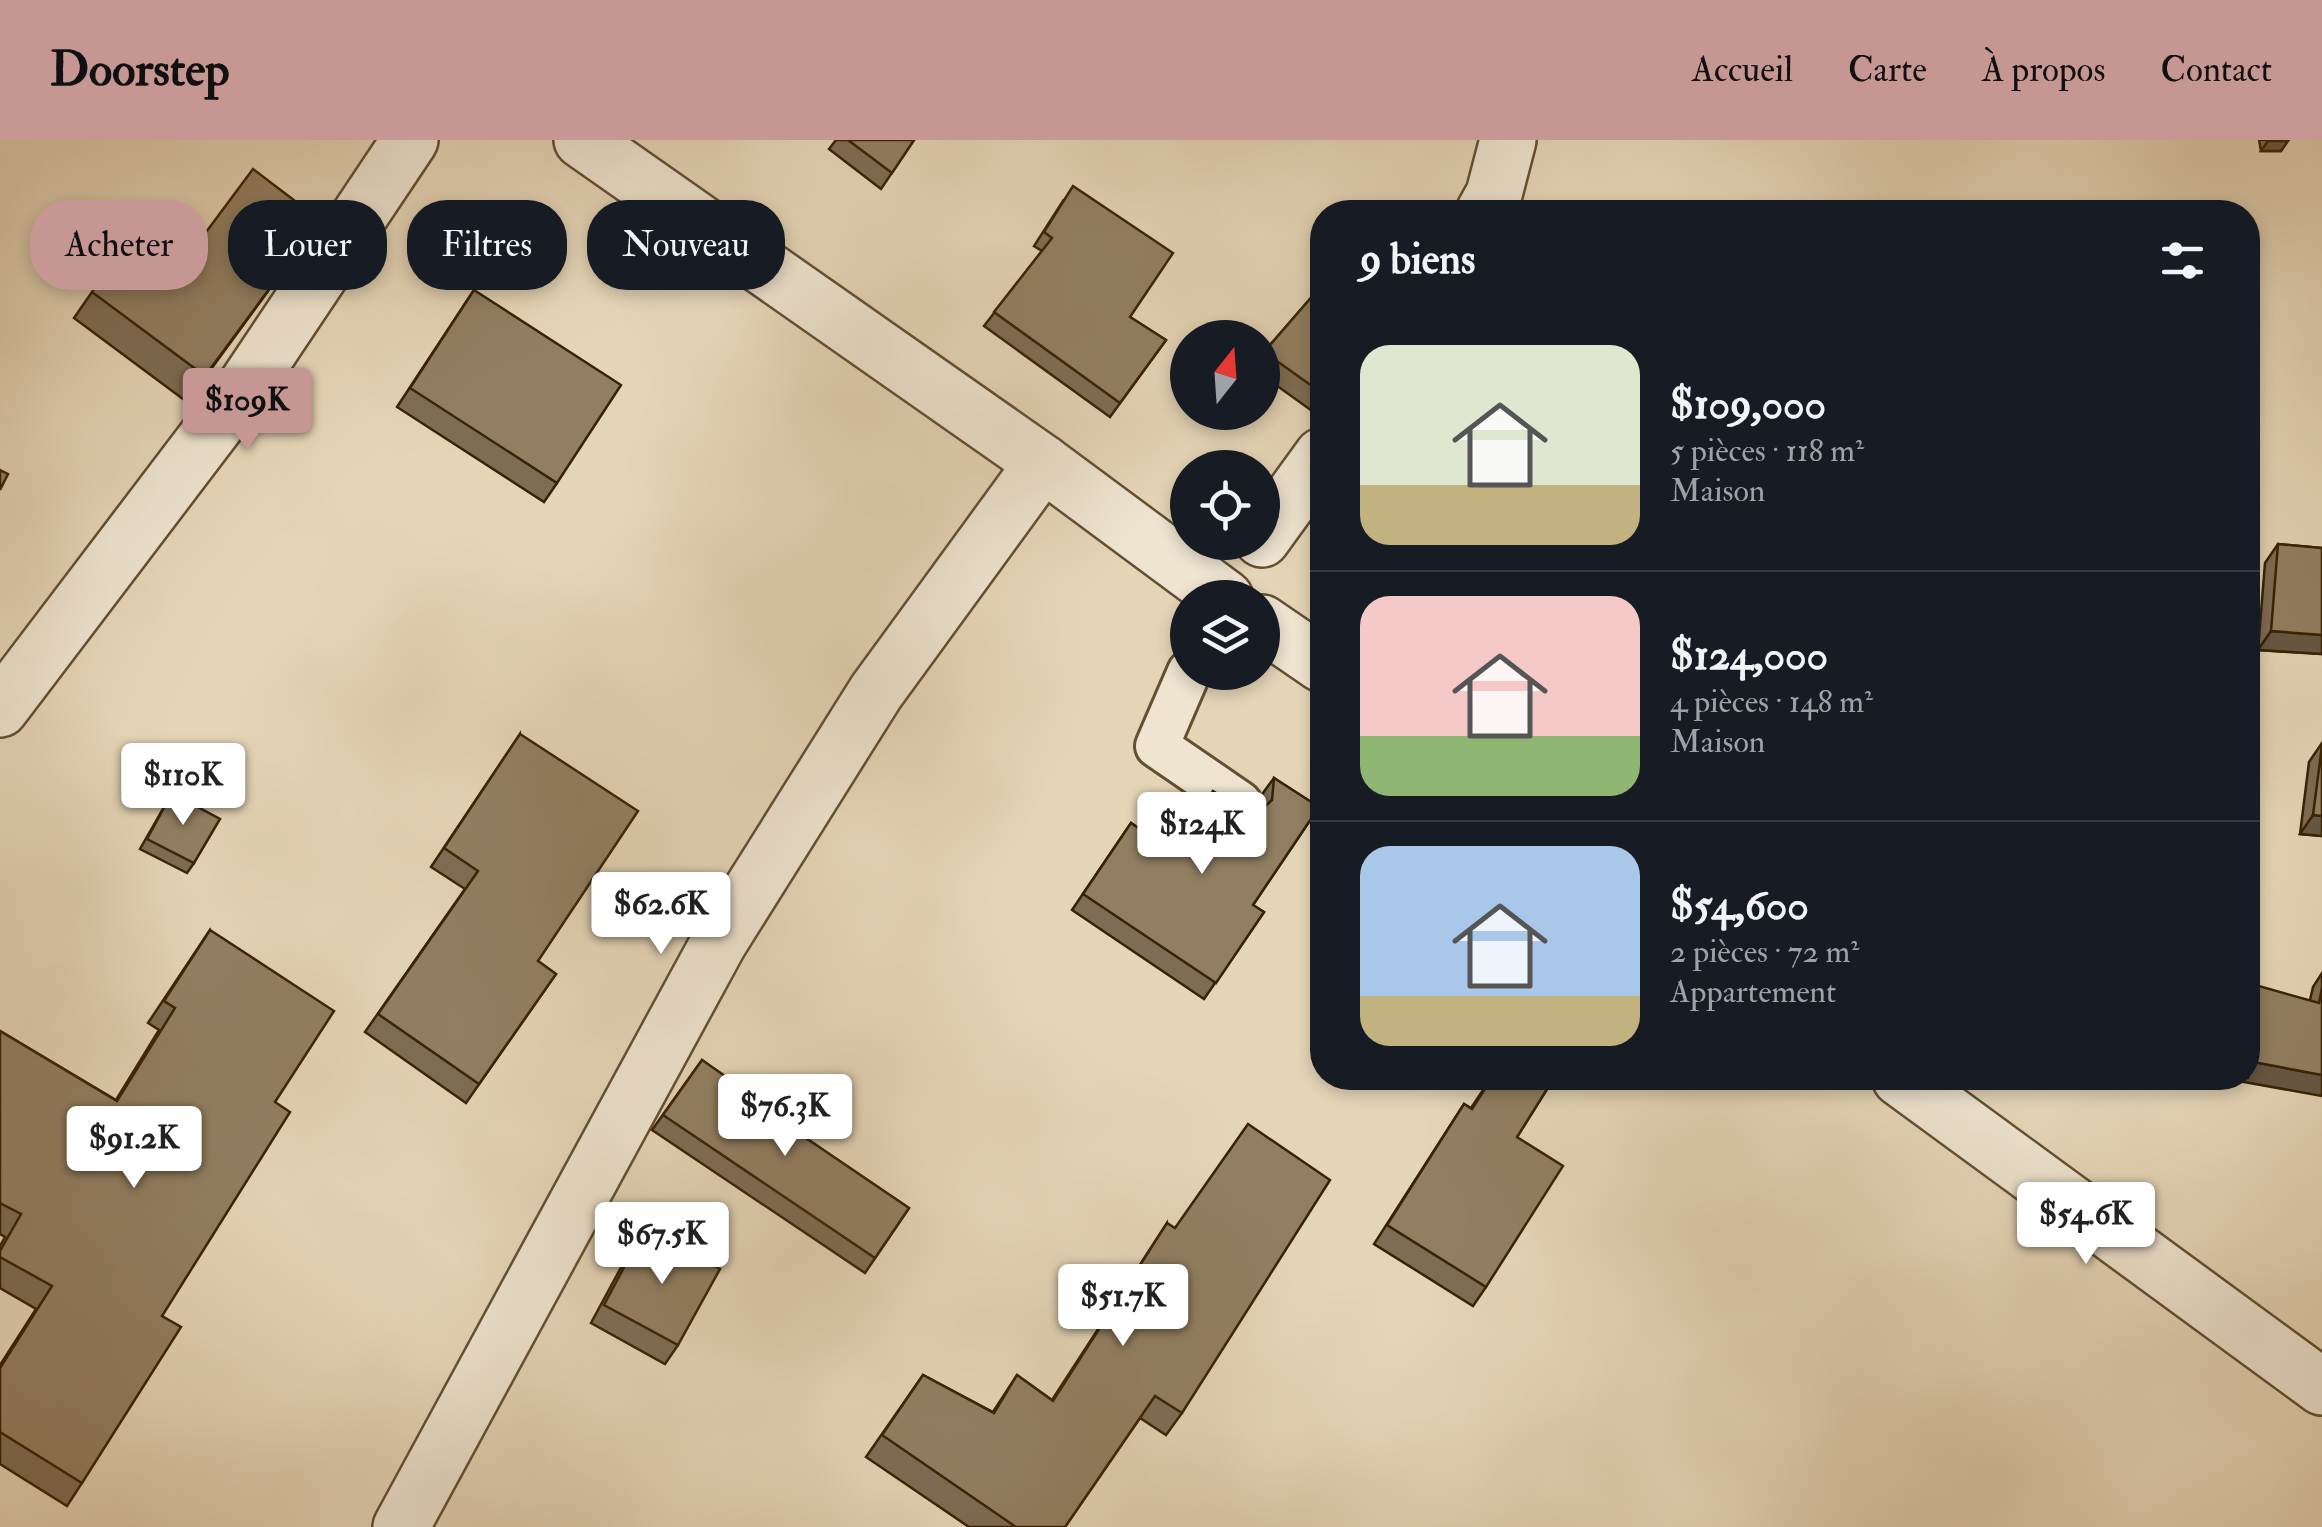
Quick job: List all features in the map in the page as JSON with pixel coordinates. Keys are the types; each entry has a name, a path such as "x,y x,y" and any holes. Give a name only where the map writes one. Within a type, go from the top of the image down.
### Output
{"street":[{"path":"0,709 246,384 410,140"},
{"path":"582,140 1202,580"},
{"path":"1491,200 1508,140"},
{"path":"401,1527 718,942 876,692 1043,464"},
{"path":"1280,515 1310,473"},
{"path":"1280,635 1310,656"},
{"path":"1916,1090 2322,1387"}],"lane":[{"path":"1180,690 1157,746 1240,804"}],"building":[{"path":"848,140 914,140 892,173"},
{"path":"253,169 294,200 230,200"},
{"path":"1073,186 1173,253 1130,317 1166,340 1120,403 994,312 1052,238 1044,232"},
{"path":"228,203 228,290 268,290 205,376 92,292 208,290 208,229"},
{"path":"474,290 621,385 557,483 410,388"},
{"path":"1310,299 1310,385 1280,363 1280,334"},
{"path":"0,470 8,474 0,490"},
{"path":"2278,544 2322,548 2322,635 2271,631"},
{"path":"520,734 638,811 538,961 556,974 479,1084 378,1014 478,871 444,848"},
{"path":"2322,746 2322,816 2313,815"},
{"path":"1274,778 1310,801 1310,820 1253,905 1264,912 1216,983 1083,894 1131,823 1173,851 1213,791 1238,808 1261,810 1272,800"},
{"path":"172,793 220,819 194,863 147,839"},
{"path":"210,930 334,1011 275,1102 290,1112 162,1316 181,1327 82,1483 0,1432 0,1368 52,1286 0,1257 21,1214 0,1203 0,1031 117,1101 175,1008 164,1001"},
{"path":"2260,986 2319,1003 2322,988 2322,1075 2260,1063"},
{"path":"702,1060 794,1124 791,1128 909,1208 875,1258 663,1115"},
{"path":"1484,1090 1546,1090 1517,1137 1563,1166 1486,1287 1387,1225 1464,1104 1472,1109"},
{"path":"1248,1124 1330,1180 1182,1413 1155,1396 1065,1527 1016,1527 882,1435 923,1375 994,1413 1017,1375 1053,1401 1167,1223 1175,1228"},
{"path":"645,1228 720,1269 678,1345 604,1305"}]}
